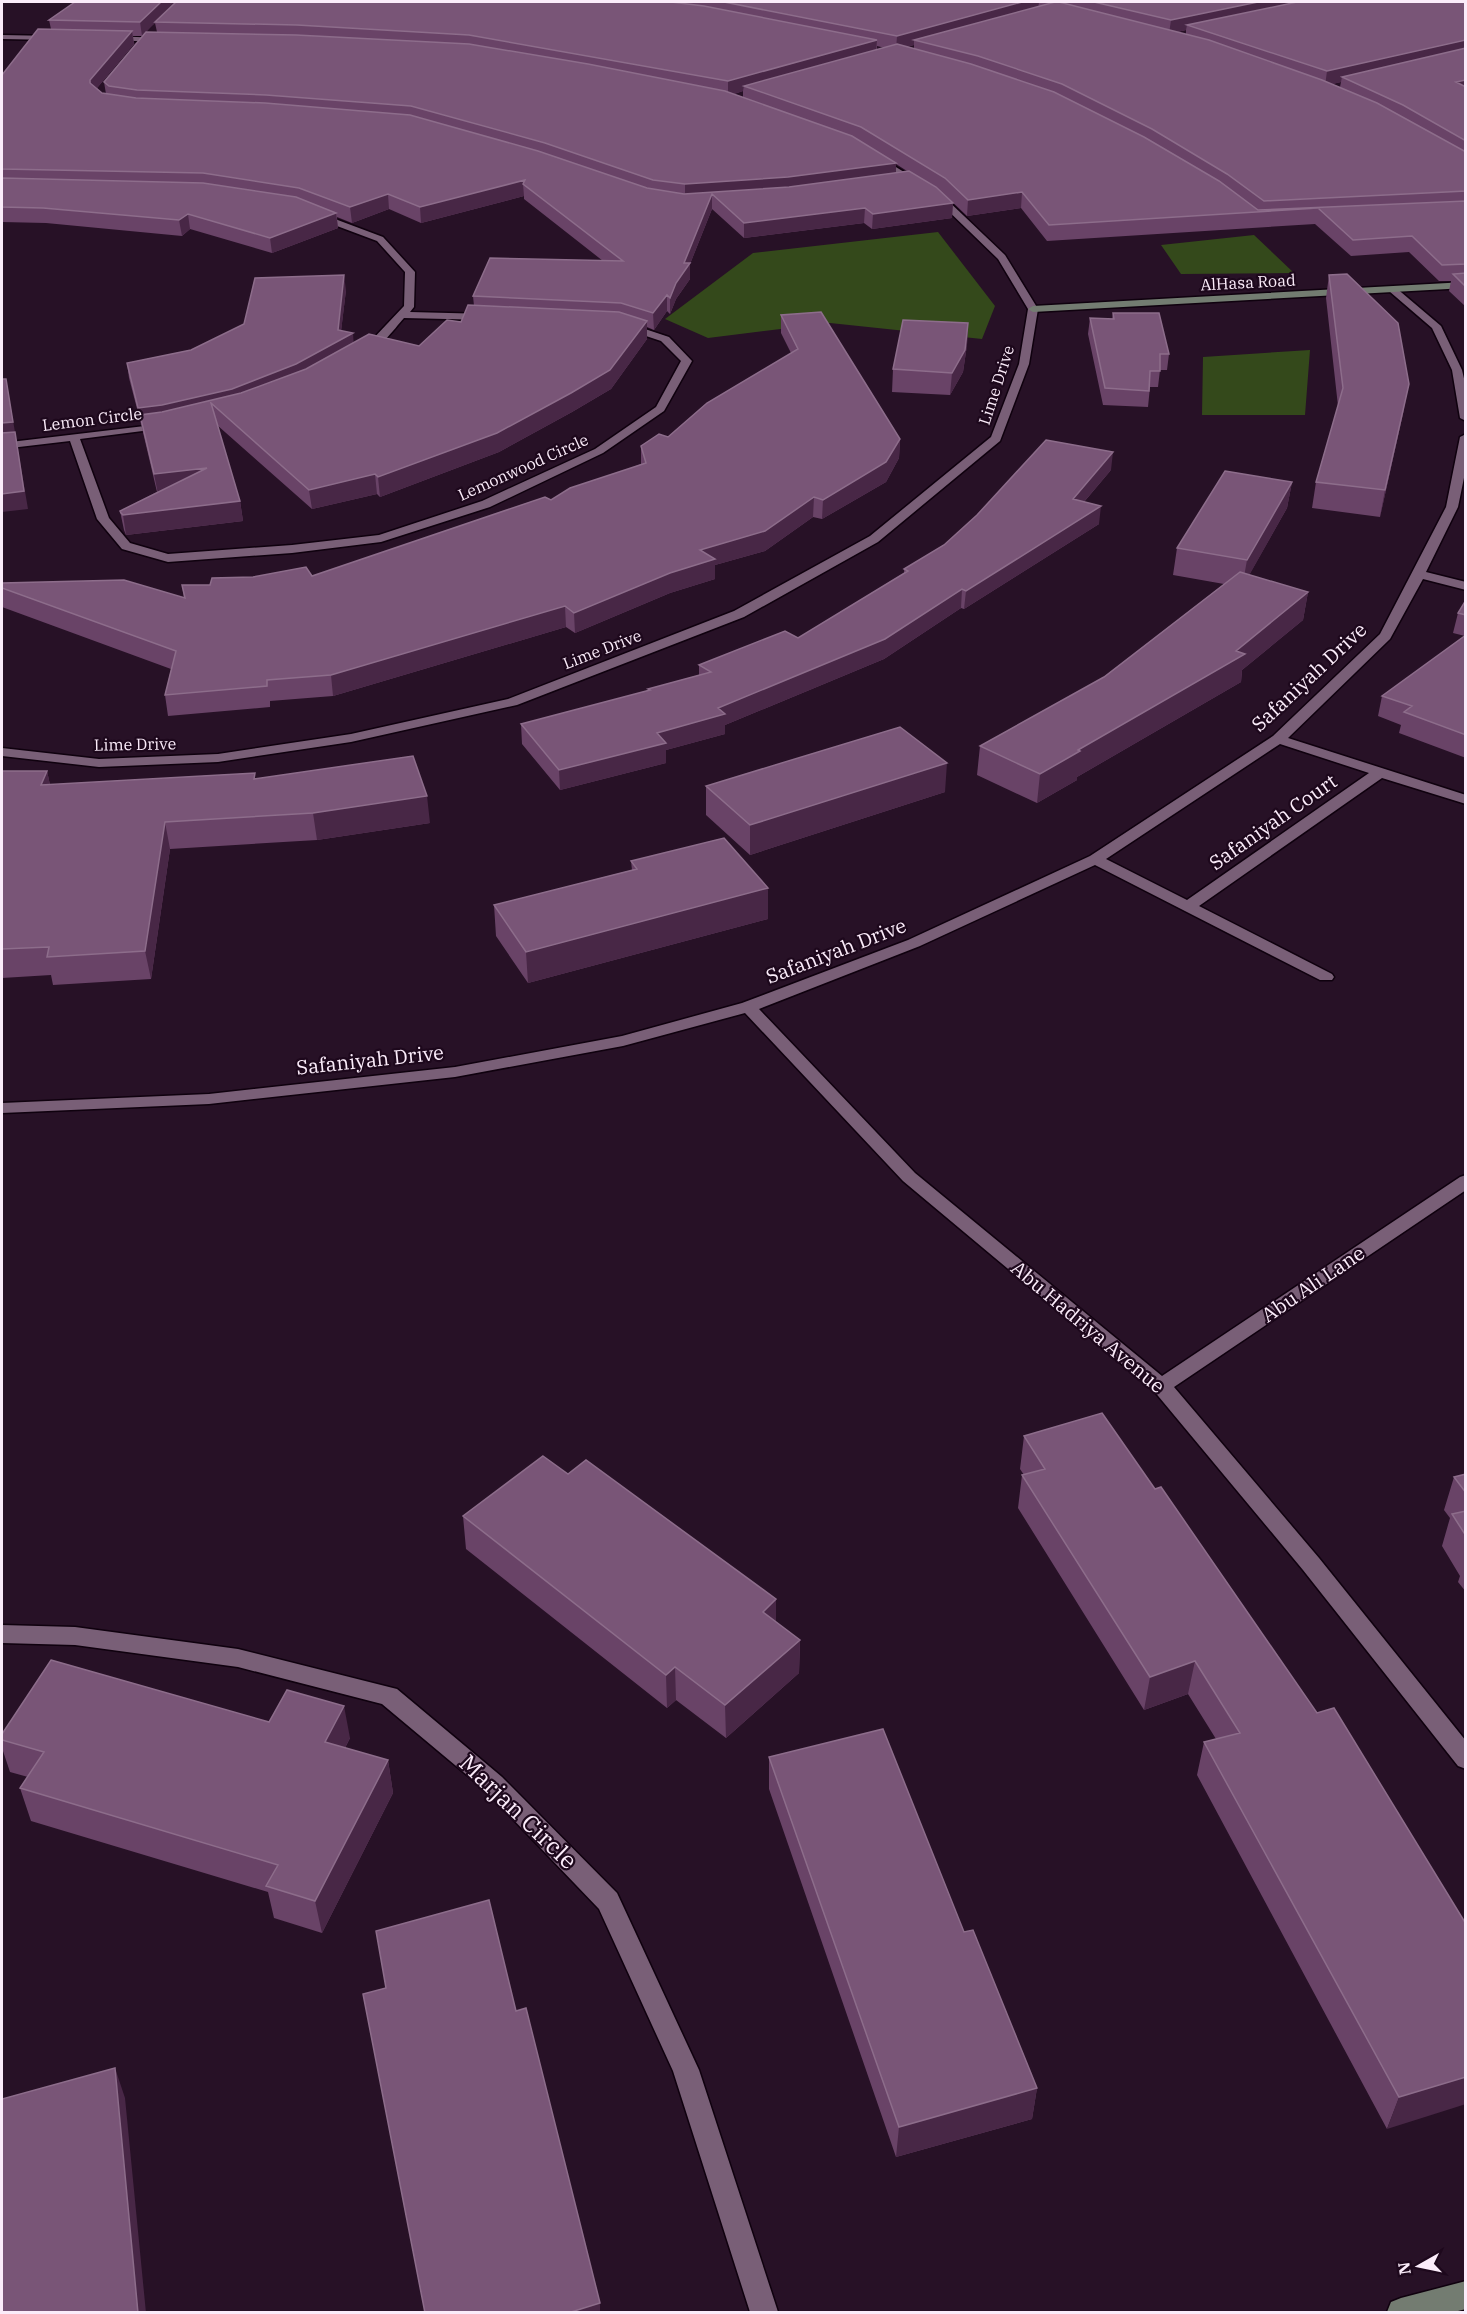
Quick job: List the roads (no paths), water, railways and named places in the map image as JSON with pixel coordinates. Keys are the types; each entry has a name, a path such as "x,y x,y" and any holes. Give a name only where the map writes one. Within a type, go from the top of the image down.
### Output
{"main road":[{"name":"AlHasa Road","path":"1033,309 1466,285"},
{"path":"1401,2313 1466,2295"}],"street":[{"path":"2,37 62,38"},
{"path":"98,38 181,40"},
{"path":"865,152 906,181 940,198 1002,257 1033,309"},
{"path":"310,212 380,239 410,272 405,311 374,344 354,355"},
{"path":"1392,289 1436,326 1457,370 1466,418"},
{"name":"Lime Drive","path":"2,752 99,763 218,758 351,738 512,702 739,614 874,539 996,439 1024,364 1033,309"},
{"path":"405,311 426,316 496,318"},
{"name":"Lemonwood Circle","path":"74,437 104,519 126,546 168,558 228,556 381,538 486,504 599,452 660,409 687,361 665,339 621,324 610,323"},
{"name":"Lemon Circle","path":"2,446 176,423"},
{"name":"Safaniyah Drive","path":"2,1108 209,1099 455,1072 622,1041 748,1008 914,943 1095,859 1278,739 1384,636 1419,574 1452,507 1466,437"},
{"path":"1419,574 1466,586"},
{"name":"Safaniyah Court","path":"1278,739 1466,800"},
{"name":"Safaniyah Court","path":"1188,906 1382,772"},
{"path":"1095,859 1326,977"},
{"name":"Abu Hadriya Avenue","path":"748,1008 909,1177 1161,1386 1311,1564 1466,1759"},
{"name":"Abu Ali Lane","path":"1161,1386 1466,1181"},
{"name":"Marjan Circle","path":"2,1634 75,1636 238,1658 389,1696 494,1784 608,1900 686,2070 764,2313"}]}
